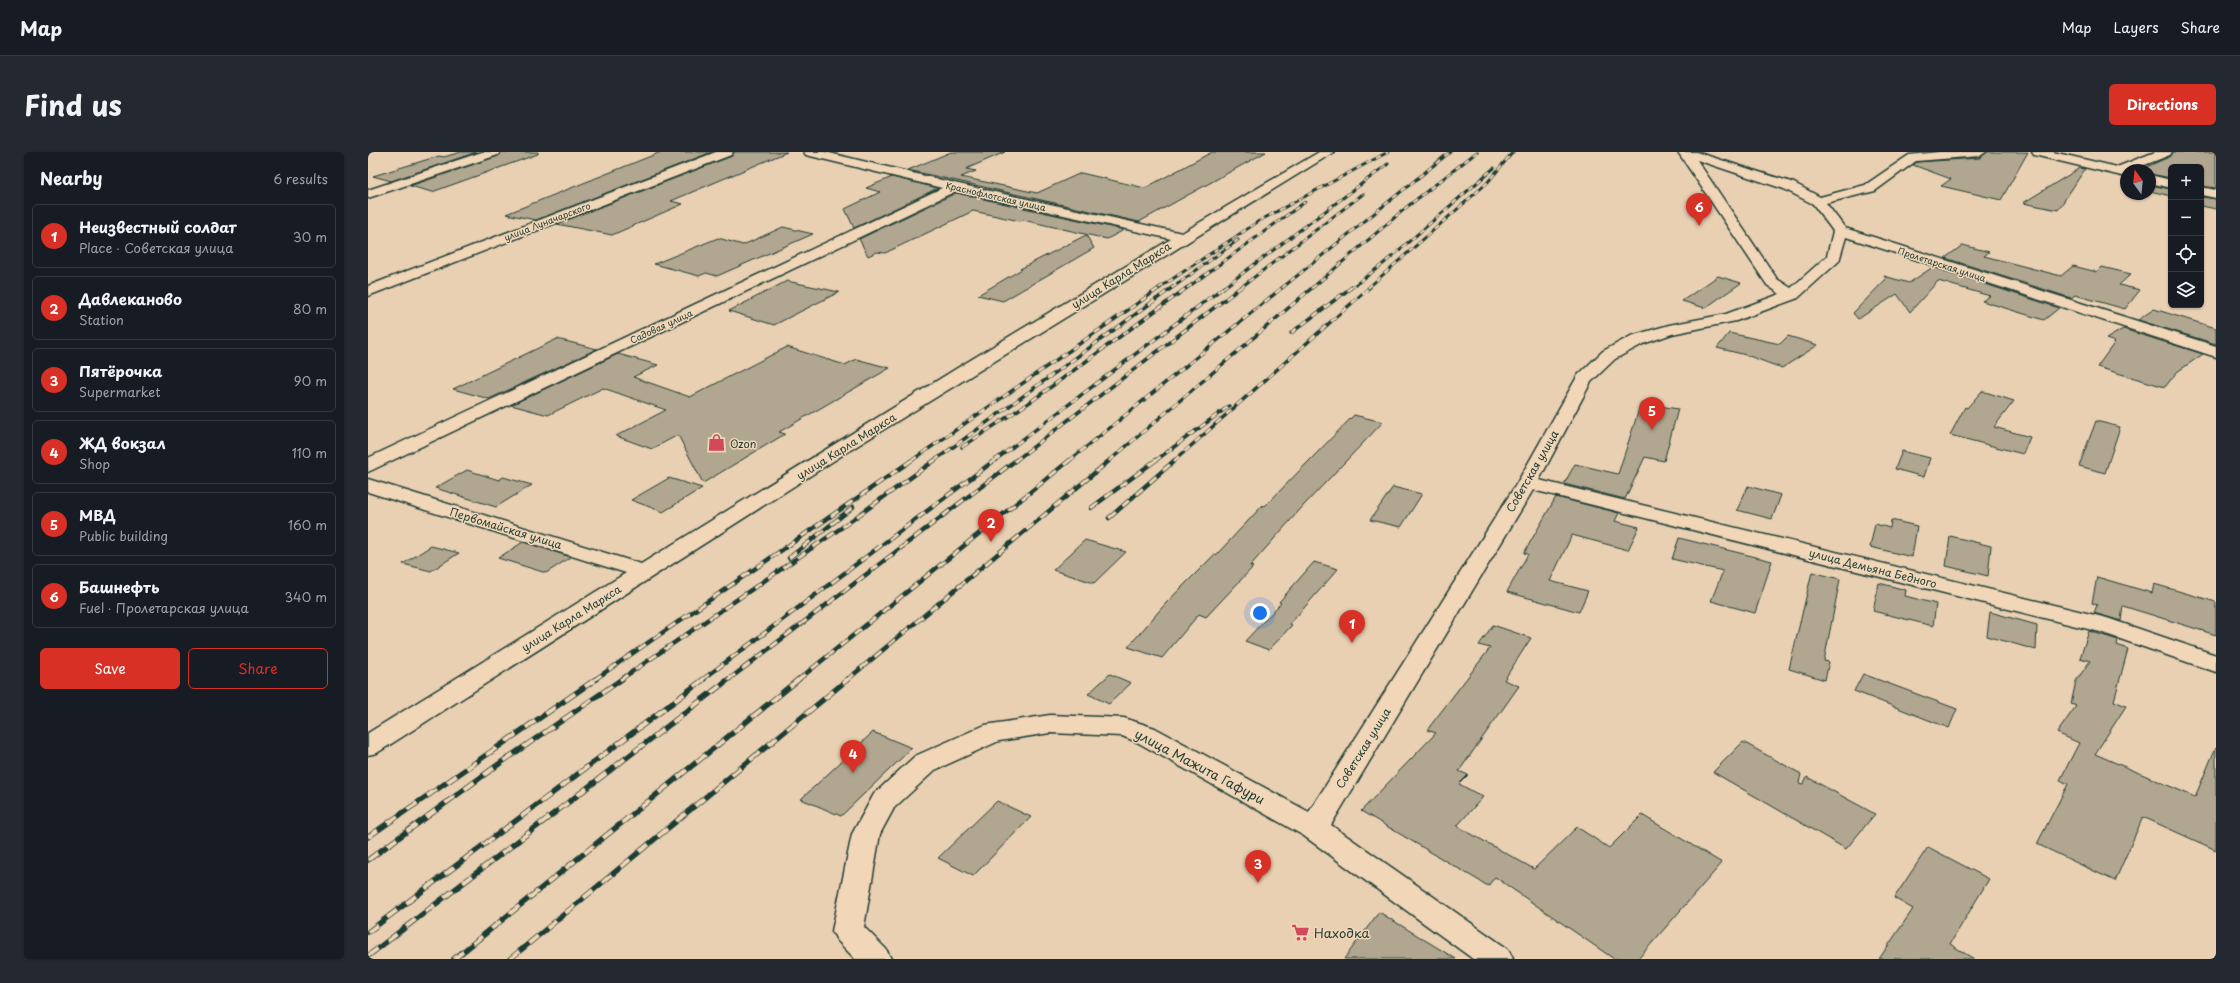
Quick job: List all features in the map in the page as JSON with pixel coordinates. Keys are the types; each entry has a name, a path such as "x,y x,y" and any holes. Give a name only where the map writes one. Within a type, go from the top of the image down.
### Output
{"street":[{"path":"368,194 494,152"},
{"name":"улица Луначарского","path":"368,291 727,152"},
{"name":"Краснофлотская улица","path":"810,152 954,187 1182,237"},
{"name":"улица Карла Маркса","path":"368,746 1182,237 1328,152"},
{"path":"1818,201 1870,188 1913,158 1980,152"},
{"path":"2038,152 2120,172"},
{"path":"2140,164 2166,152"},
{"path":"1685,153 1789,186 1818,201 1840,231"},
{"path":"1685,153 1772,282 1792,295"},
{"path":"2156,180 2168,183"},
{"name":"Садовая улица","path":"368,466 954,187"},
{"path":"2204,192 2216,194"},
{"name":"Советская улица","path":"1314,828 1527,483 1584,379 1609,355 1636,340 1669,330 1730,318 1792,295 1834,258 1840,231"},
{"name":"Пролетарская улица","path":"1840,231 2216,352"},
{"name":"улица Демьяна Бедного","path":"1527,483 2107,626 2216,664"},
{"name":"Первомайская улица","path":"368,485 645,572"},
{"name":"улица Мажита Гафури","path":"875,959 848,931 866,834 884,801 925,763 994,732 1050,724 1124,727 1146,735 1314,828 1497,959"}],"building":[{"path":"461,152 477,152 391,181 373,176 439,156 444,157"},
{"path":"501,152 538,152 538,154 432,192 410,186 498,156"},
{"path":"661,152 712,152 536,220 506,214"},
{"path":"734,152 787,152 671,201 683,204 612,235 557,224 732,156"},
{"path":"951,152 1005,152 966,169 976,171 961,177 1037,193 1081,173 1145,188 1212,152 1266,152 1139,222 908,170"},
{"path":"1987,152 2028,152 2001,200 1941,186 1951,179 1913,165 1917,162 1980,158"},
{"path":"2173,152 2216,152 2216,188 2204,186 2204,164 2168,164 2168,177 2156,175 2156,164 2153,164 2171,156"},
{"path":"2080,168 2085,169 2058,210 2023,203"},
{"path":"892,177 938,188 854,228 845,209 880,192 866,188"},
{"path":"2156,186 2168,188 2168,195 2156,192"},
{"path":"956,193 1124,230 1107,239 1023,220 1020,221 973,211 885,253 877,252 868,256 859,239"},
{"path":"2204,197 2216,199 2216,209 2204,207"},
{"path":"783,227 813,234 717,276 706,273 699,276 654,264 718,238 743,245"},
{"path":"1086,235 1094,248 1003,301 978,295 1022,269 1020,269"},
{"path":"1963,245 1989,252 1984,256 2061,276 2073,266 2097,272 2102,267 2131,274 2119,285 2140,290 2125,309 2075,295 2071,298 1945,258"},
{"path":"1933,267 2059,308 2044,320 1982,301 1990,296 1938,281 1910,312 1897,294 1858,319 1853,313 1886,279 1884,276 1909,283"},
{"path":"1718,276 1741,283 1705,308 1682,301"},
{"path":"787,281 839,292 774,325 729,311"},
{"path":"2154,309 2216,328 2216,344 2138,320"},
{"path":"2123,329 2203,354 2177,372 2165,387 2097,367 2115,342 2106,339"},
{"path":"1729,333 1780,344 1788,336 1818,345 1782,368 1746,355 1717,348"},
{"path":"557,339 597,349 489,399 453,389"},
{"path":"787,347 845,365 856,359 890,368 779,432 785,434 703,483 678,435 652,449 616,436 666,410 603,388 548,415 511,405 618,354 658,365 633,377 690,397"},
{"path":"1982,391 2014,401 1994,427 2030,437 2023,454 1950,435 1965,407 1967,408"},
{"path":"1641,403 1678,409 1664,461 1645,457 1625,499 1564,484 1575,464 1618,474"},
{"path":"1354,415 1383,422 1305,504 1250,566 1253,567 1206,617 1199,614 1162,658 1128,647 1166,603 1214,555 1216,555 1263,505 1265,506"},
{"path":"2096,421 2120,427 2105,473 2079,466"},
{"path":"1902,451 1930,458 1924,477 1895,469"},
{"path":"467,470 499,480 503,477 532,485 496,507 435,488"},
{"path":"669,478 702,488 663,512 631,500"},
{"path":"1748,486 1781,495 1772,519 1737,510"},
{"path":"1393,487 1422,494 1401,527 1370,520"},
{"path":"1556,497 1619,513 1615,521 1639,527 1628,550 1572,535 1550,581 1588,591 1579,612 1507,592 1528,554 1524,553"},
{"path":"1891,520 1917,526 1912,557 1870,547 1875,524 1890,528"},
{"path":"1950,536 1991,546 1988,576 1946,566"},
{"path":"1679,538 1772,561 1755,613 1711,601 1723,571 1672,559"},
{"path":"1085,540 1126,552 1094,583 1053,570"},
{"path":"523,542 571,557 546,573 498,558"},
{"path":"431,546 459,553 431,571 403,564"},
{"path":"1314,562 1338,569 1290,624 1292,625 1269,650 1245,641 1281,603 1279,602"},
{"path":"1812,572 1840,579 1824,661 1829,662 1825,680 1789,669"},
{"path":"2097,577 2152,593 2154,584 2216,602 2216,635 2123,606 2121,621 2094,613 2097,605 2092,603"},
{"path":"1879,583 1906,590 1905,596 1936,604 1933,626 1873,611"},
{"path":"1990,612 2037,625 2036,650 1987,636"},
{"path":"1493,625 1531,638 1504,680 1519,686 1459,771 1468,775 1459,784 1483,797 1457,826 1534,869 1577,827 1609,848 1642,815 1722,863 1638,959 1614,959 1495,877 1488,886 1361,811 1436,733 1427,730 1490,648 1479,645"},
{"path":"2089,631 2118,640 2117,645 2128,649 2114,701 2126,706 2095,754 2195,797 2216,747 2216,850 2143,817 2115,881 2037,844 2068,784 2060,780 2079,743 2057,733 2076,706 2071,704 2076,681 2090,661 2080,658"},
{"path":"1110,674 1131,683 1109,704 1088,694"},
{"path":"1863,674 1957,709 1949,728 1854,691"},
{"path":"873,732 912,748 841,816 801,799"},
{"path":"1743,742 1801,774 1799,783 1803,784 1807,777 1875,814 1846,849 1713,772"},
{"path":"997,801 1031,817 973,876 938,858"},
{"path":"1928,847 1989,879 1950,944 1974,959 1879,959 1913,909 1894,898"},
{"path":"1379,912 1456,959 1344,959"}],"railway":[{"path":"1159,288 1259,221 1388,152"},
{"path":"1282,288 1450,152"},
{"path":"1312,288 1408,206 1477,152"},
{"path":"1368,288 1487,183 1513,152"},
{"path":"1223,288 1388,164"},
{"path":"1351,288 1383,264 1494,168"},
{"path":"1240,288 1363,194"},
{"path":"1187,288 1305,202"},
{"path":"1172,288 1238,240"},
{"path":"911,461 1161,287"},
{"path":"934,461 1173,287"},
{"path":"962,447 1033,400 1188,287"},
{"path":"994,461 1224,287"},
{"path":"1015,461 1241,287"},
{"path":"1069,461 1283,287"},
{"path":"1109,461 1313,287"},
{"path":"1291,333 1352,287"},
{"path":"1174,461 1370,287"},
{"path":"1155,461 1229,406"},
{"path":"594,680 912,460"},
{"path":"620,680 841,528 935,460"},
{"path":"702,680 995,460"},
{"path":"728,680 1016,460"},
{"path":"798,680 1070,460"},
{"path":"847,680 1110,460"},
{"path":"1091,508 1156,460"},
{"path":"1109,518 1175,460"},
{"path":"789,558 853,507"},
{"path":"368,837 596,679"},
{"path":"368,860 499,764 622,679"},
{"path":"368,932 704,679"},
{"path":"368,956 729,679"},
{"path":"454,959 799,679"},
{"path":"510,959 848,679"}],"place":[{"name":"Башнефть","path":"1699,226"},
{"name":"МВД","path":"1652,430"},
{"name":"Ozon","path":"717,443"},
{"name":"Давлеканово","path":"991,542"},
{"name":"Неизвестный солдат","path":"1352,643"},
{"name":"ЖД вокзал","path":"853,773"},
{"name":"Пятёрочка","path":"1258,883"},
{"name":"Находка","path":"1301,932"}]}
